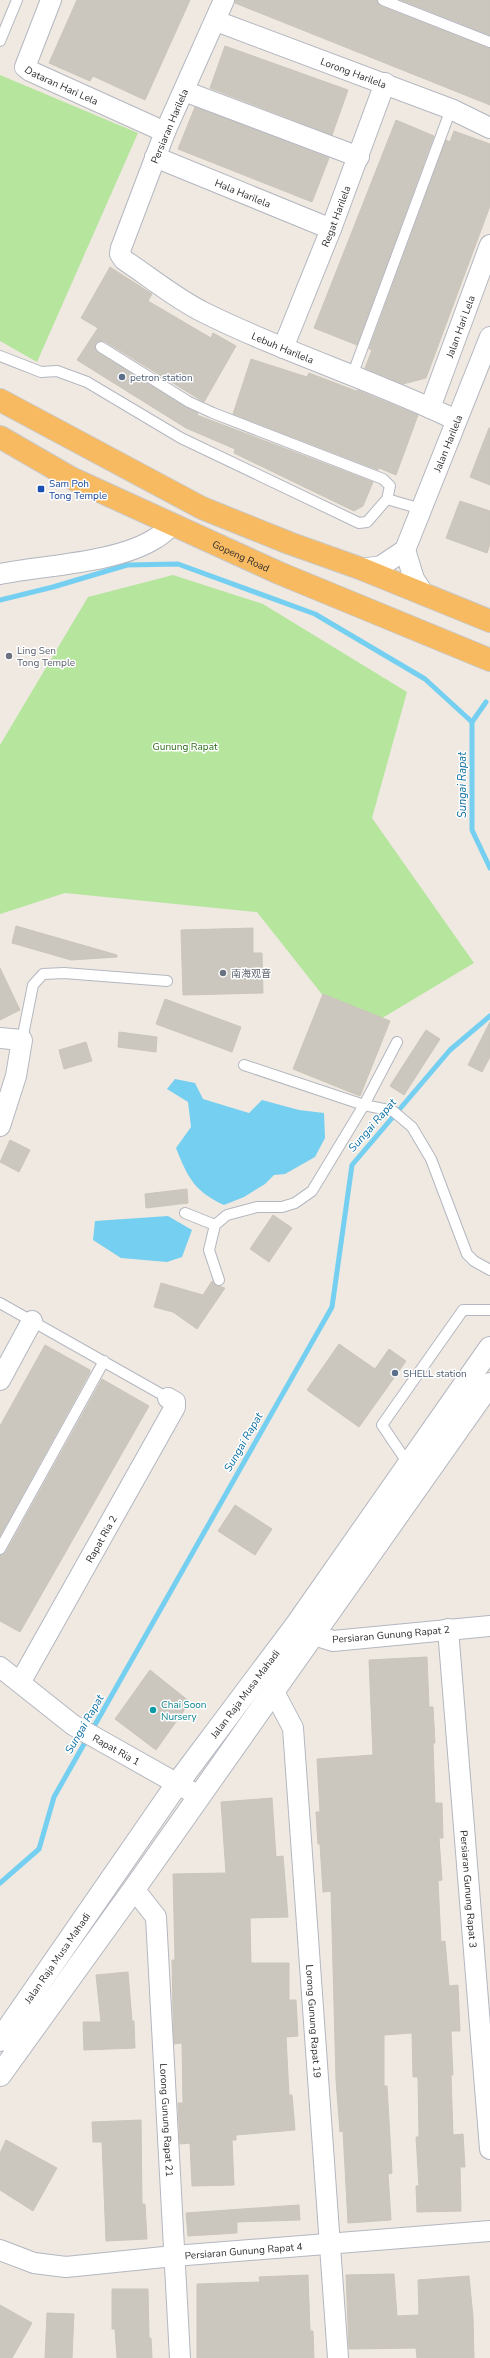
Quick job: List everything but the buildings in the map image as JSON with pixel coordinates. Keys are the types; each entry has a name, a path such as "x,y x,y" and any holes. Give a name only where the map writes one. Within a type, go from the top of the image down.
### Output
{"highway":[{"path":"0,400 202,508 289,543 362,569 490,621"},
{"name":"Gopeng Road","path":"0,437 71,478 173,525 279,573 490,660"}],"main road":[{"name":"Jalan Raja Musa Mahadi","path":"0,2040 177,1784 305,1629 416,1472 490,1348"},
{"name":"Jalan Raja Musa Mahadi","path":"416,1472 490,1384"},
{"name":"Jalan Raja Musa Mahadi","path":"0,2075 134,1889 273,1690 305,1629"}],"street":[{"name":"Dataran Hari Lela","path":"51,0 25,67 30,71 165,132"},
{"name":"Persiaran Harilela","path":"120,254 165,132 224,0"},
{"name":"Lorong Harilela","path":"216,20 451,108 490,128"},
{"name":"Regat Harilela","path":"283,348 359,157 386,83"},
{"path":"184,91 359,157"},
{"name":"Hala Harilela","path":"155,157 331,229"},
{"name":"Jalan Hari Lela","path":"430,408 490,245"},
{"name":"Lebuh Harilela","path":"120,254 124,260 202,311 283,348 456,420"},
{"name":"Jalan Harilela","path":"405,550 490,337"},
{"path":"1,570 79,562 134,549 156,538 173,525"},
{"path":"362,569 381,566 394,560 405,550 414,579 424,594"},
{"path":"0,1038 22,1040 16,1076 0,1126"},
{"path":"0,1380 32,1321"},
{"name":"Rapat Ria 2","path":"21,1681 175,1407 175,1402 168,1398"},
{"name":"Persiaran Gunung Rapat 2","path":"305,1629 333,1641 490,1626"},
{"name":"Persiaran Gunung Rapat 3","path":"448,1629 490,2149"},
{"name":"Rapat Ria 1","path":"0,1667 21,1681 73,1725 107,1746 199,1796"},
{"name":"Lorong Gunung Rapat 19","path":"273,1690 293,1728 338,2358"},
{"name":"Lorong Gunung Rapat 21","path":"134,1889 156,1917 180,2358"},
{"name":"Persiaran Gunung Rapat 4","path":"0,2250 34,2263 66,2267 174,2256 490,2231"}],"lane":[{"path":"0,41 17,0"},
{"path":"383,0 490,42"},
{"path":"352,376 451,108"},
{"path":"0,356 41,372 57,371 87,382 181,438 359,523 366,522 387,499 390,486 383,479 213,413 189,402 101,347"},
{"path":"387,499 421,509"},
{"path":"22,1040 33,985 43,974 64,973 167,981"},
{"path":"219,1280 209,1250 215,1225 227,1215 257,1207 282,1206 295,1203 312,1191 364,1105 397,1042"},
{"path":"244,1065 364,1105 393,1111 405,1120 412,1127 431,1158 467,1254 474,1261 490,1270"},
{"path":"185,1213 215,1225"},
{"path":"0,1303 168,1398"},
{"path":"416,1472 382,1425 464,1310 490,1310"},
{"path":"0,1549 104,1361"}],"green space":[{"path":"0,75 138,133 37,362 0,341"},
{"name":"Gunung Rapat","path":"173,575 263,604 407,692 372,818 474,963 354,1035 257,912 65,893 0,914 0,745 88,597"}],"water":[{"path":"175,1079 195,1083 203,1099 249,1113 262,1100 299,1110 324,1113 325,1138 315,1157 285,1174 274,1175 265,1184 244,1197 224,1205 199,1189 193,1182 184,1168 176,1148 191,1127 188,1102 167,1089"},
{"path":"168,1216 192,1230 182,1257 167,1262 121,1258 93,1240 95,1221"}],"waterway":[{"path":"0,600 53,587 127,565 178,564 315,614 425,679 472,722"},
{"name":"Sungai Rapat","path":"486,702 472,722 472,830 490,868"},
{"name":"Sungai Rapat","path":"92,1730 332,1307 352,1165 450,1050 490,1016"},
{"name":"Sungai Rapat","path":"0,1883 39,1849 54,1797 88,1737"}],"place":[{"name":"petron station","path":"122,377"},
{"name":"Sam Poh Tong Temple","path":"41,489"},
{"name":"Ling Sen Tong Temple","path":"9,656"},
{"name":"南海观音","path":"223,973"},
{"name":"SHELL station","path":"395,1373"},
{"name":"Chai Soon Nursery","path":"153,1710"}]}
